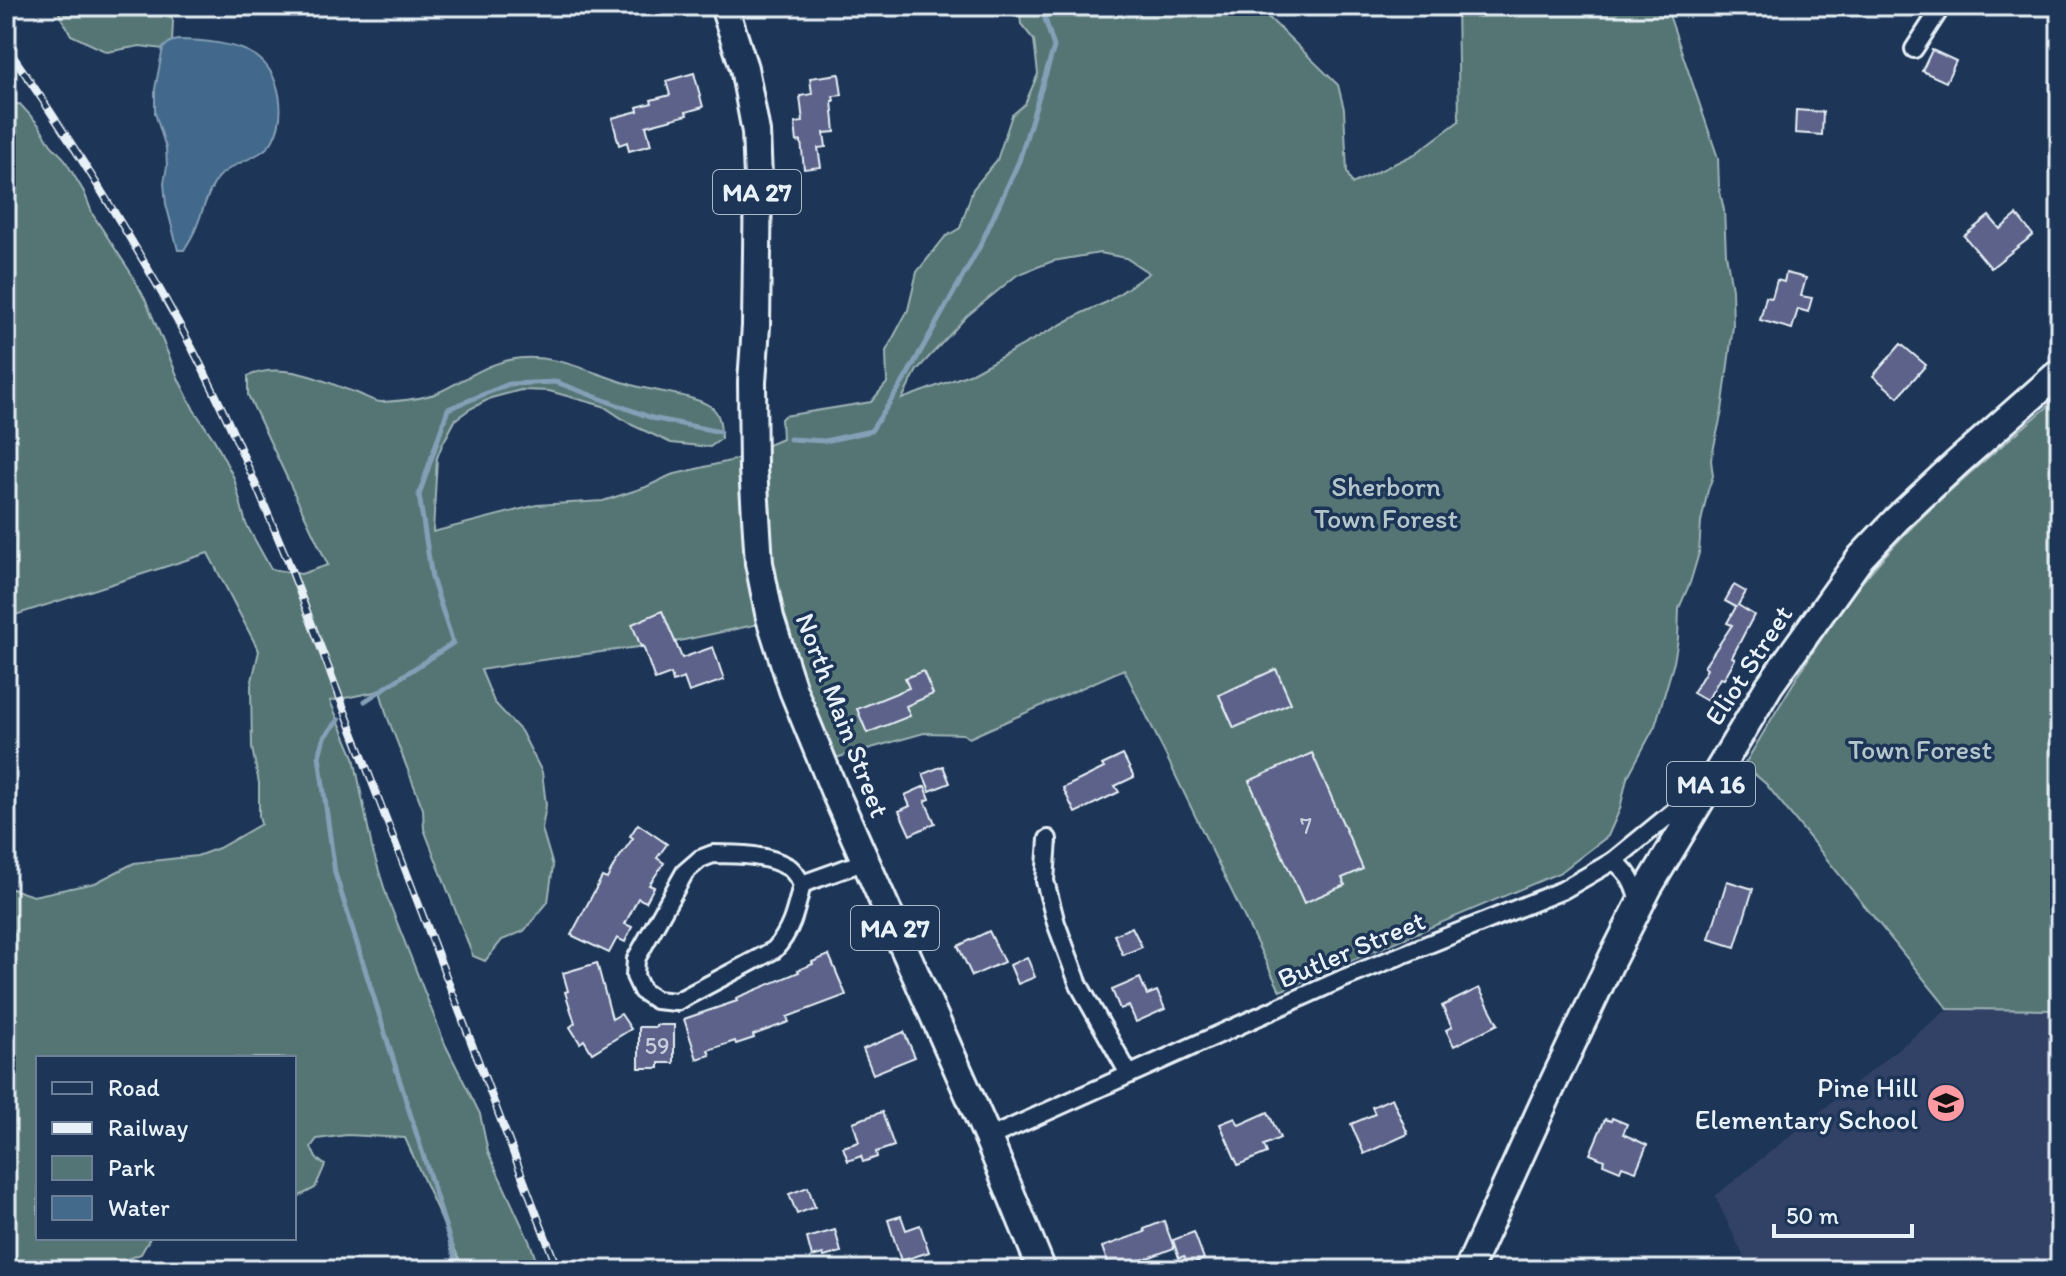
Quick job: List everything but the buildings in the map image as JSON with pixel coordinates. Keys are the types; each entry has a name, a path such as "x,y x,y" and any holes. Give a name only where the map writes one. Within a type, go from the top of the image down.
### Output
{"main road":[{"name":"North Main Street","path":"724,6 744,68 756,132 753,469 762,580 770,618 793,690 988,1138 1042,1270"},
{"name":"Eliot Street","path":"1468,1270 1640,903 1769,686 1861,557 1957,463 2060,372"}],"street":[{"path":"1914,49 1942,6"},
{"name":"Butler Street","path":"988,1138 1342,979 1563,890 1613,861 1715,778"},
{"path":"1048,839 1045,881 1056,923 1079,985 1129,1074"},
{"path":"713,854 740,854 767,859 792,869 802,884 795,916 785,938 774,950 676,1002 656,1000 642,991 635,976 636,959 685,872 700,859 713,854"},
{"path":"802,884 866,861"},
{"path":"1613,861 1630,876 1640,903"}],"shaded area":[{"name":"Pine Hill Elementary School","path":"1948,1009 2060,1010 2060,1270 1750,1270 1715,1196"}],"green space":[{"path":"59,6 167,6 173,21 172,42 163,49 140,46 107,52 71,35 58,11"},
{"name":"Sherborn Town Forest","path":"1019,6 1257,6 1338,85 1344,109 1347,172 1352,184 1415,154 1459,121 1457,6 1666,6 1718,158 1733,326 1722,411 1711,460 1713,476 1701,522 1699,553 1679,608 1674,662 1655,726 1627,778 1620,809 1608,836 1561,872 1280,991 1124,669 969,738 963,734 924,733 832,759 759,624 675,642 481,670 494,702 521,731 542,772 546,805 542,829 553,866 548,902 524,931 502,940 485,961 473,956 424,829 423,809 380,691 330,701 354,757 372,848 387,897 445,1044 480,1114 488,1152 531,1245 539,1270 464,1270 405,1138 347,1135 317,1139 311,1147 316,1158 325,1165 315,1188 296,1198 296,1056 36,1056 36,1240 149,1240 141,1254 97,1270 6,1270 6,887 33,896 95,883 134,863 197,856 219,848 261,824 259,783 252,748 251,685 259,651 208,553 6,618 6,105 20,104 63,157 84,192 93,215 131,273 194,410 234,478 246,524 271,569 301,574 328,565 248,395 248,376 261,372 275,370 302,374 382,402 431,395 509,360 542,358 639,387 694,399 714,409 718,417 721,439 710,447 671,443 632,425 603,406 549,391 521,390 491,398 456,419 442,445 437,458 433,532 537,505 603,501 671,475 734,460 782,439 781,419 784,416 871,402 887,383 886,351 908,310 917,272 945,237 960,228 973,189 997,160 1012,115 1025,104 1038,74 1034,40 1021,24","holes":["1100,253 1126,258 1149,273 1107,302 972,373 902,399 917,370 967,316 1017,275 1053,261"]},
{"name":"Town Forest","path":"2060,396 2060,1010 1948,1009 1766,784 1744,765 1829,628 1882,559 1956,486"}],"water":[{"path":"178,40 229,45 256,56 271,73 280,107 273,140 262,152 218,178 184,250 178,250 166,204 166,148 155,113 155,89 163,48"}],"waterway":[{"path":"790,439 825,441 871,431 905,379 980,246 1019,161 1054,47 1041,6"},
{"path":"365,701 453,643 432,578 419,495 448,409 509,384 556,382 652,418 720,432"},
{"path":"339,720 324,737 319,756 335,873 459,1270"}],"railway":[{"path":"6,46 80,156 126,232 192,348 230,426 287,559 558,1270"}],"place":[{"name":"Pine Hill Elementary School","path":"1946,1103"}]}
